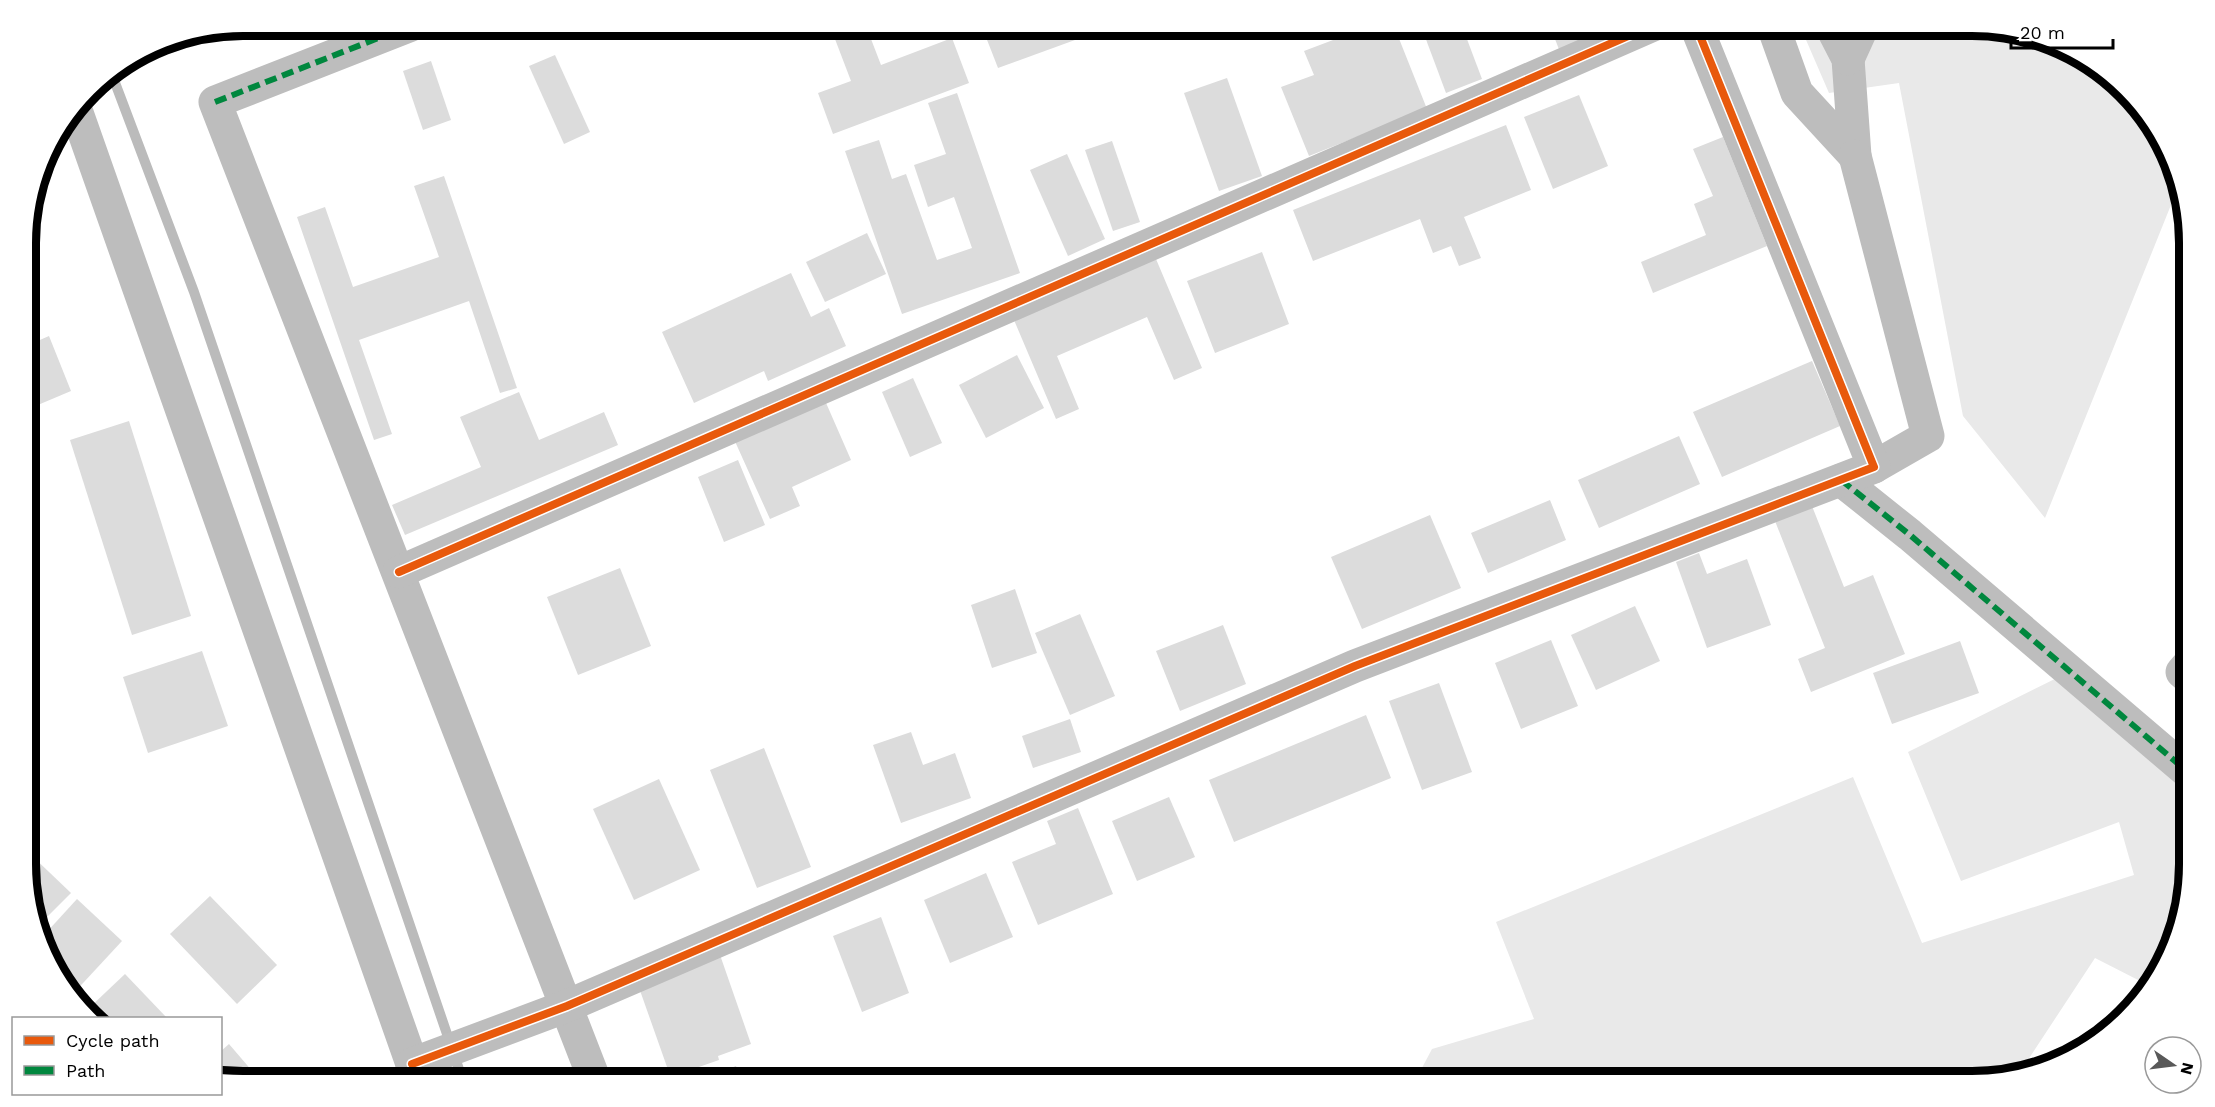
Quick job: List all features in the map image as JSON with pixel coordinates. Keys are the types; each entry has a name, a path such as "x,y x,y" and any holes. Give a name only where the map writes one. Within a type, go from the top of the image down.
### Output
{"street":[{"path":"383,36 215,102 591,1071"},
{"path":"399,572 1628,36"},
{"path":"1700,36 1874,467"},
{"path":"1777,36 1797,93 1855,156"},
{"path":"79,117 433,1061 567,1006 1355,666 1874,467 1928,436 1855,156 1848,59 1836,36"},
{"path":"1848,59 1858,36"},
{"path":"1841,480 1910,534 2179,764"}],"shaded area":[{"path":"1804,36 1999,38 2026,43 2051,52 2087,71 2118,97 2136,117 2151,140 2163,164 2174,198 2045,518 1963,416 1899,83 1829,93"},
{"path":"2077,668 2179,755 2179,864 2175,904 2158,956 2142,982 2095,958 2026,1063 1986,1071 1420,1071 1432,1049 1534,1019 1496,922 1853,777 1922,943 2134,875 2119,822 1961,881 1908,752"}],"building":[{"path":"834,36 870,36 881,65 952,38 969,83 833,134 818,93 851,81"},
{"path":"986,36 1073,36 1075,40 998,68"},
{"path":"1398,36 1427,109 1309,156 1281,87 1314,75 1304,51 1341,37"},
{"path":"1425,36 1466,36 1482,79 1446,93"},
{"path":"1554,36 1602,36 1560,52"},
{"path":"555,55 590,132 564,144 529,66"},
{"path":"431,61 451,120 423,130 403,71"},
{"path":"1227,78 1262,176 1219,191 1184,93"},
{"path":"957,93 1020,273 902,314 845,151 879,140 892,179 906,174 937,260 972,248 954,197 928,207 914,165 946,154 928,103"},
{"path":"1579,95 1608,166 1553,189 1524,117"},
{"path":"1506,125 1531,190 1464,217 1481,258 1459,266 1451,246 1433,253 1420,219 1313,261 1293,210"},
{"path":"1723,137 1767,246 1653,293 1641,262 1706,235 1694,204 1713,196 1693,149"},
{"path":"1112,141 1140,222 1113,231 1085,150"},
{"path":"1067,154 1105,239 1068,256 1030,170"},
{"path":"444,176 517,388 500,393 469,301 359,340 392,434 374,440 297,217 325,207 353,287 439,257 414,186"},
{"path":"867,233 886,274 825,302 806,262"},
{"path":"1262,252 1289,324 1215,353 1187,281"},
{"path":"1156,259 1202,368 1174,380 1147,317 1057,356 1079,409 1056,419 1014,320"},
{"path":"791,273 811,317 829,308 846,346 768,381 764,371 694,403 662,332"},
{"path":"49,336 71,391 36,406 36,342"},
{"path":"1017,355 1044,408 986,438 959,385"},
{"path":"1812,361 1840,426 1722,477 1693,412"},
{"path":"913,378 942,443 910,457 882,392"},
{"path":"519,392 539,440 604,412 618,445 405,535 392,505 481,467 460,417"},
{"path":"823,396 851,460 792,487 800,506 770,519 733,437"},
{"path":"129,421 191,616 132,635 70,440"},
{"path":"1679,436 1700,484 1599,528 1578,480"},
{"path":"738,460 765,525 724,542 698,477"},
{"path":"1550,500 1566,540 1488,573 1471,533"},
{"path":"1812,506 1844,587 1873,575 1905,654 1811,692 1798,659 1825,648 1775,521"},
{"path":"1430,515 1461,588 1362,629 1331,557"},
{"path":"1699,553 1707,574 1747,559 1771,625 1707,648 1676,562"},
{"path":"620,568 651,646 578,675 547,597"},
{"path":"1015,589 1037,653 992,668 971,605"},
{"path":"1635,606 1660,661 1596,690 1571,635"},
{"path":"1080,614 1115,696 1070,715 1035,633"},
{"path":"1223,625 1246,684 1180,711 1156,651"},
{"path":"1551,640 1578,706 1521,729 1495,663"},
{"path":"1960,641 1979,693 1892,724 1873,673"},
{"path":"202,651 228,726 148,753 123,677"},
{"path":"1439,683 1472,772 1422,790 1389,701"},
{"path":"1366,715 1391,778 1234,842 1209,780"},
{"path":"1070,719 1081,752 1033,768 1022,736"},
{"path":"911,732 923,765 955,753 971,798 901,823 873,745"},
{"path":"764,748 811,867 757,888 710,770"},
{"path":"659,779 700,870 634,900 593,809"},
{"path":"1169,797 1195,857 1137,881 1112,821"},
{"path":"1078,808 1113,894 1038,925 1012,862 1056,844 1047,821"},
{"path":"36,860 71,893 44,920 38,891"},
{"path":"986,873 1013,937 950,963 924,900"},
{"path":"210,896 277,965 237,1004 170,934"},
{"path":"77,899 122,941 78,988 57,956 47,932"},
{"path":"881,917 909,993 862,1012 833,936"},
{"path":"719,952 751,1044 718,1056 719,1060 696,1068 697,1071 668,1071 637,982"},
{"path":"125,974 166,1017 104,1017 92,1005"},
{"path":"229,1044 252,1071 222,1070 222,1050"},
{"path":"736,1066 738,1071 723,1071"}],"waterway":[{"path":"115,81 194,292 460,1071"}],"marked path":[{"path":"215,102 383,36"},
{"path":"1841,480 1910,535 2179,764"}],"cycle path":[{"path":"399,572 1628,36"},
{"path":"412,1064 567,1006 1355,666 1874,467 1700,36"}]}
